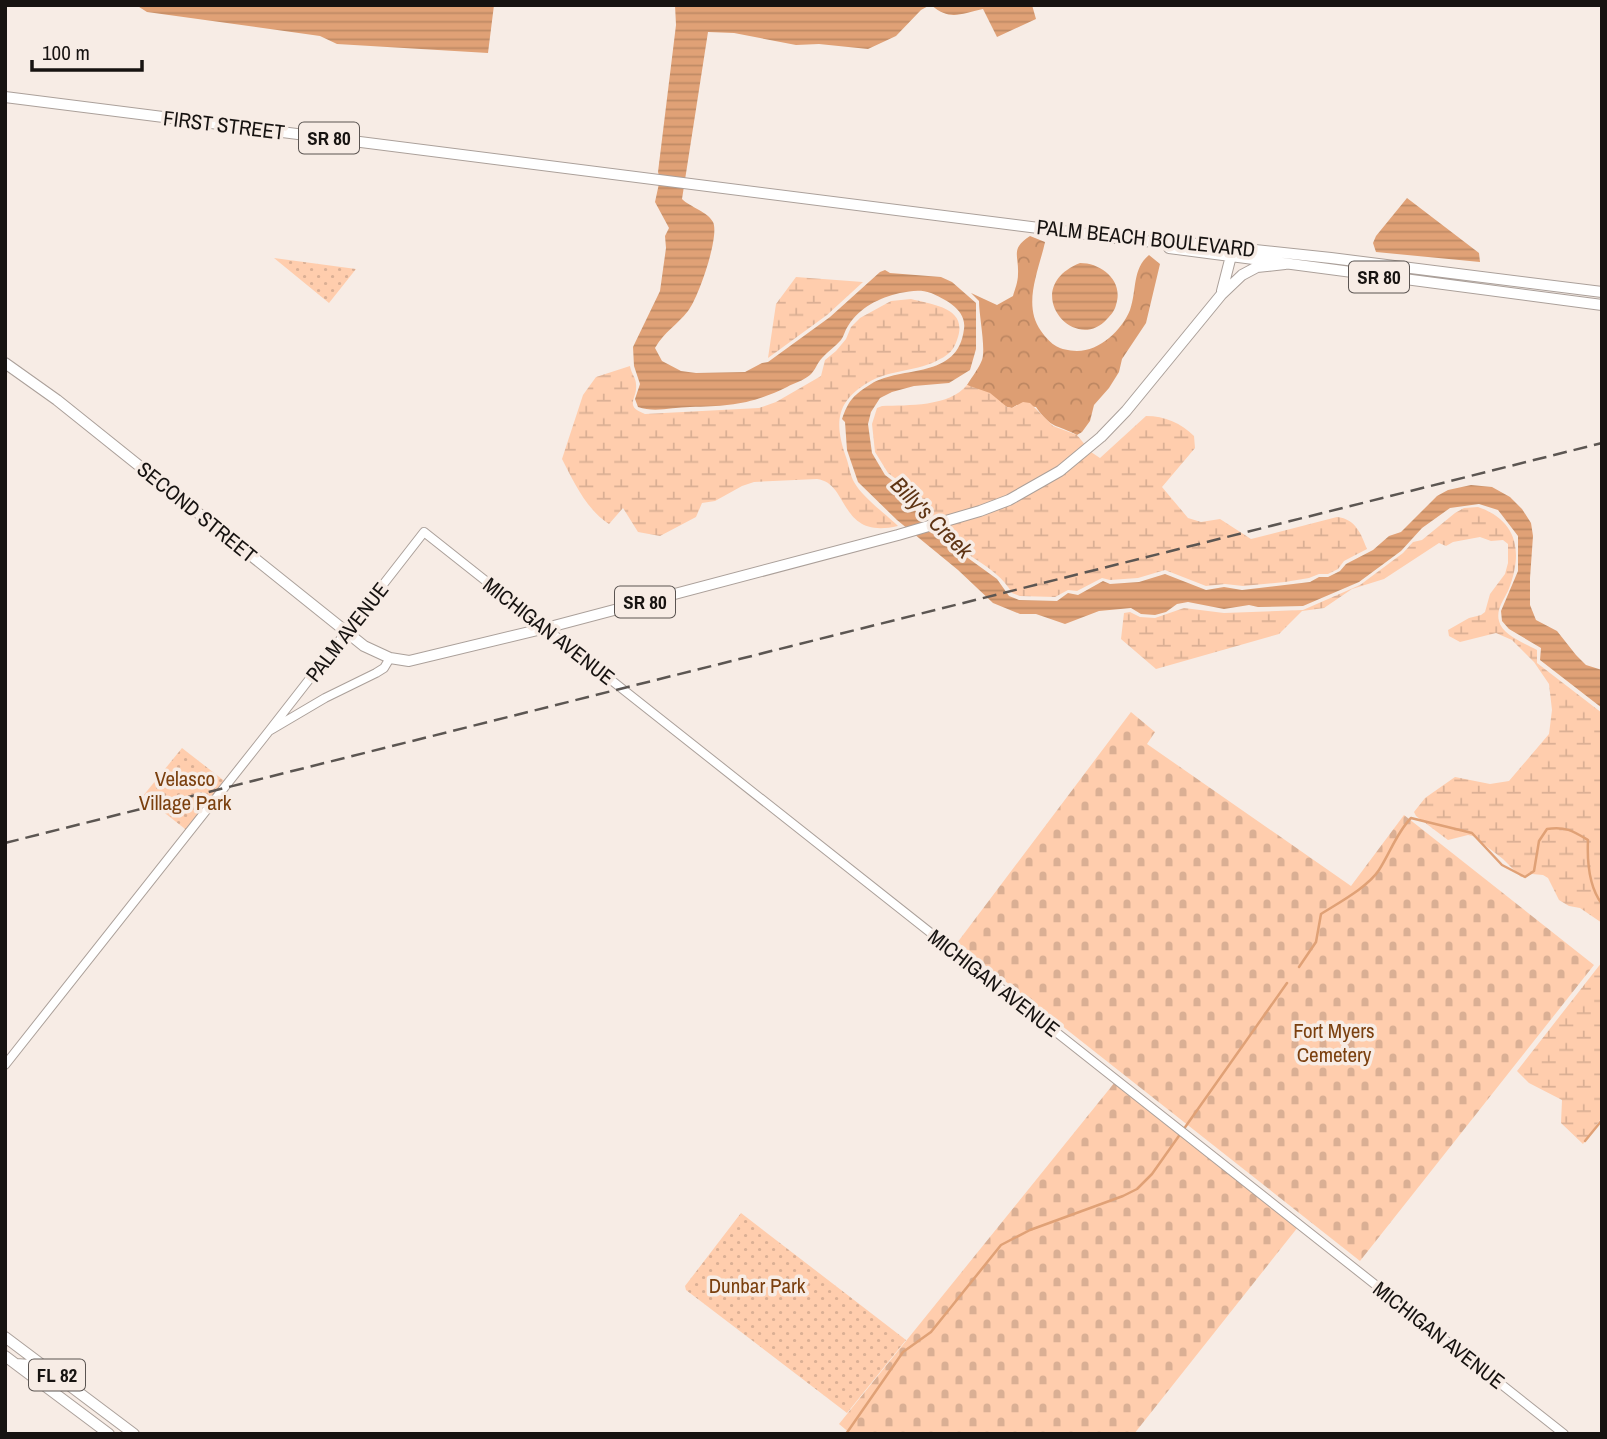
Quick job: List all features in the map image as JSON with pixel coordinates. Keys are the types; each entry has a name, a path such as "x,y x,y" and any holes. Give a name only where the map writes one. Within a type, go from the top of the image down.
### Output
{"main road":[{"name":"FIRST STREET","path":"5,97 691,183"},
{"name":"PALM BEACH BOULEVARD","path":"691,183 1232,252 1602,292"},
{"name":"PALM BEACH BOULEVARD","path":"1232,252 1285,264 1602,305"},
{"path":"1221,295 1232,252"},
{"name":"SR 80","path":"390,658 409,661 420,659 546,628 980,512 1028,491 1089,449 1126,411 1234,282 1257,267 1285,264"},
{"path":"1409,281 1414,276 1435,272"},
{"name":"SECOND STREET","path":"5,363 63,405 346,632 374,652 390,658"},
{"name":"FL 82","path":"5,1337 134,1434"},
{"name":"FL 82","path":"5,1356 109,1434"},
{"path":"15,1363 30,1366 45,1375 55,1373"},
{"path":"58,1395 71,1394 100,1415 108,1415"}],"street":[{"name":"PALM AVENUE","path":"5,1065 424,532"},
{"name":"MICHIGAN AVENUE","path":"424,532 1564,1434"},
{"path":"270,731 334,693 376,673 384,668 390,658"}],"green space":[{"path":"1030,236 1045,242 1032,299 1035,321 1049,340 1065,350 1086,350 1102,343 1116,332 1130,310 1140,267 1149,255 1160,264 1146,323 1122,359 1119,372 1109,388 1094,405 1090,421 1077,435 1050,423 1036,407 1007,407 967,385 983,355 979,301 971,293 997,305 1013,296 1018,277 1018,249"},
{"path":"274,258 356,269 329,303"},
{"path":"796,277 863,282 827,315 768,358 776,304"},
{"path":"911,299 939,306 954,315 959,329 954,346 946,356 932,363 877,378 858,389 844,405 839,423 842,445 854,482 869,500 898,526 879,528 865,525 847,509 835,490 817,479 754,482 715,501 702,503 696,517 660,536 638,532 623,508 609,524 601,518 581,494 562,459 583,395 596,377 630,366 636,384 633,405 645,414 759,408 776,402 821,376 825,360 846,339 851,327 860,318 891,301"},
{"path":"967,385 990,393 1007,407 1012,408 1023,402 1030,403 1053,426 1077,435 1086,446 1032,483 1014,492 933,521 912,502 896,479 888,473 875,452 872,424 877,408 939,401 959,392"},
{"path":"1146,416 1172,421 1194,436 1195,448 1162,487 1188,518 1201,522 1220,519 1251,539 1337,517 1343,518 1353,524 1360,533 1367,549 1344,561 1338,569 1328,574 1285,582 1206,586 1165,570 1138,578 1102,578 1077,591 1068,590 1055,597 1020,596 1012,593 996,574 956,545 938,528 1019,498 1054,479 1091,452 1100,458"},
{"path":"1478,507 1502,521 1514,540 1515,564 1513,577 1499,609 1501,626 1515,638 1537,650 1537,663 1602,713 1602,923 1580,908 1559,900 1548,878 1543,875 1521,877 1473,836 1448,840 1414,812 1425,798 1455,777 1490,784 1509,781 1549,734 1552,710 1549,684 1534,662 1512,640 1496,633 1460,642 1449,636 1448,630 1485,612 1490,594 1505,574 1508,563 1508,544 1503,540 1491,541 1480,537 1446,546 1439,543 1384,579 1352,589 1324,608 1302,611 1279,634 1156,669 1121,639 1124,613 1130,612 1140,617 1155,618 1184,608 1224,613 1303,610 1360,585 1403,553 1413,542 1422,540 1455,513 1464,508"},
{"name":"Fort Myers Cemetery","path":"1131,712 1155,732 1147,744 1351,886 1404,815 1594,965 1360,1261 957,943"},
{"name":"Velasco Village Park","path":"182,748 227,783 189,832 143,796"},
{"path":"1602,962 1602,1117 1583,1144 1561,1123 1562,1100 1529,1083 1517,1071"},
{"path":"1115,1082 1298,1227 1134,1434 851,1434 839,1424"},
{"name":"Dunbar Park","path":"741,1213 906,1340 847,1413 686,1290 685,1286"}],"shaded area":[{"path":"136,5 494,5 488,53 337,44 320,36 147,12"},
{"path":"675,5 930,5 921,10 896,36 868,49 819,44 796,45 734,33 708,32 682,199 711,218 713,240 707,267 692,304 655,348 662,361 681,371 696,373 745,372 768,362 830,317 880,272 885,270 890,273 941,277 952,282 976,303 976,349 970,370 949,383 914,386 880,398 871,412 868,424 872,453 885,475 893,481 909,505 933,526 943,540 997,579 1009,596 1019,600 1057,601 1068,593 1078,595 1103,581 1110,584 1139,582 1165,574 1206,590 1224,587 1242,590 1310,582 1340,571 1346,564 1373,550 1389,536 1401,532 1437,496 1448,490 1471,485 1492,487 1510,497 1531,523 1533,536 1530,605 1536,620 1557,631 1586,665 1602,670 1602,708 1540,660 1541,648 1509,629 1502,621 1501,611 1518,571 1518,536 1498,510 1479,504 1450,508 1422,528 1401,551 1359,582 1303,606 1249,605 1224,609 1188,602 1177,604 1166,612 1155,615 1141,614 1131,608 1099,611 1065,624 1036,614 1020,614 993,603 897,520 858,482 847,450 845,422 842,419 856,395 884,378 940,364 960,345 964,329 962,316 954,306 931,293 900,293 871,304 853,319 841,340 822,358 810,375 774,393 728,405 657,410 638,407 635,399 640,384 634,366 633,347 660,291 665,236 669,228 655,202 660,179 658,172 676,25"},
{"path":"931,5 1032,5 1036,19 997,37 983,9 950,15"},
{"path":"1407,198 1479,253 1480,262 1376,252 1373,243 1376,236"},
{"path":"1080,263 1103,270 1117,288 1114,311 1094,328 1080,329 1068,324 1058,314 1053,301 1053,288 1062,274"}],"waterway":[{"path":"1299,967 1316,942 1321,914 1368,883 1411,818 1472,833 1502,865 1525,877 1534,871 1539,841 1547,829 1559,828 1573,832 1588,840 1590,874 1594,890 1602,904"},
{"path":"846,1434 903,1352 931,1332 1001,1245 1030,1230 1123,1196 1137,1189 1152,1174 1287,983"},
{"path":"1585,1141 1602,1120"}],"railway":[{"path":"5,843 1602,443"}],"water label":[{"name":"Billy's Creek","path":"932,517"}]}
